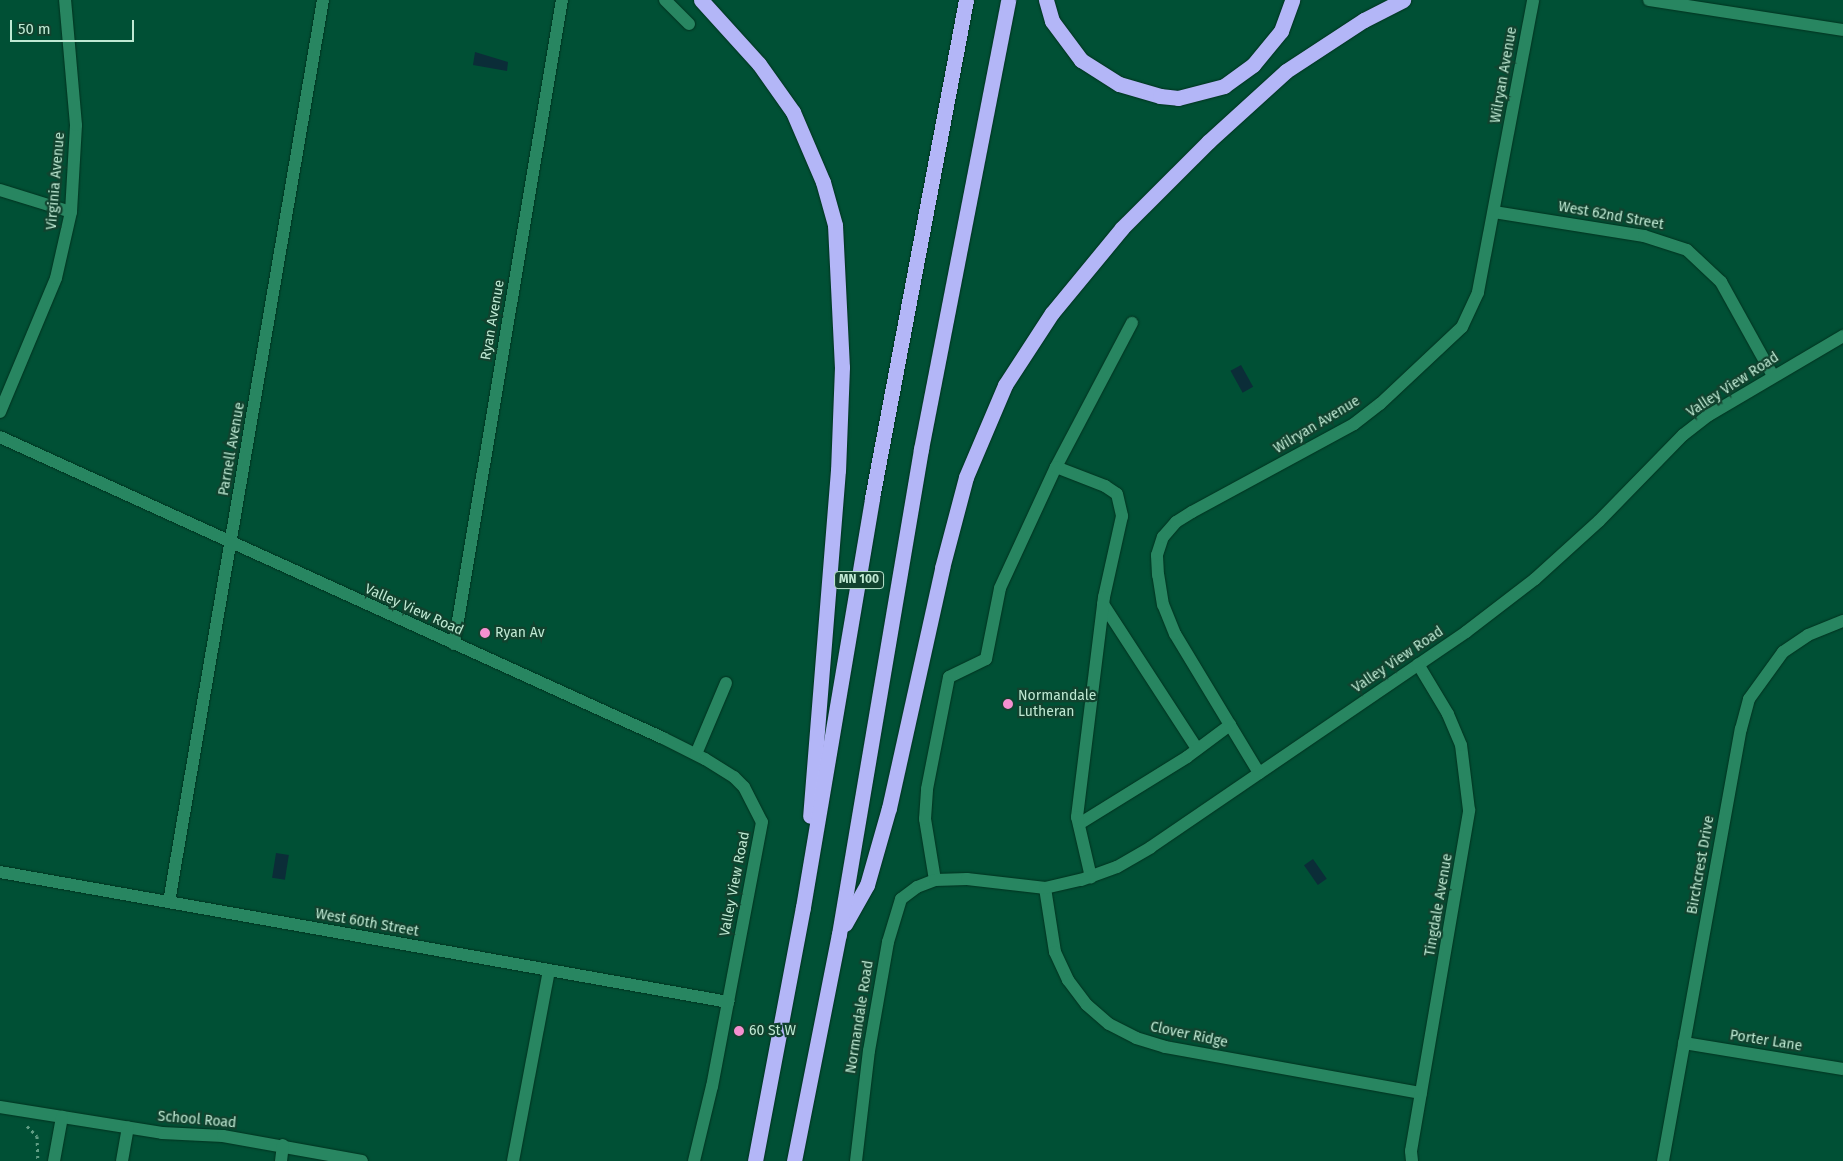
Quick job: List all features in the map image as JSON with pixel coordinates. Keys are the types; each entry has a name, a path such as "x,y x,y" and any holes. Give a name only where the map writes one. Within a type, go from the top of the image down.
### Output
{"highway":[{"path":"701,0 760,64 802,128 823,182 836,233 842,367 838,470 804,907"},
{"name":"MN 100","path":"755,1161 804,907 872,498 966,0"},
{"name":"MN 100","path":"794,1161 839,934 921,449 1008,0"},
{"path":"1046,0 1052,21 1081,60 1119,84 1160,96 1178,98 1224,86 1253,65 1281,31 1292,0"},
{"path":"839,934 867,885 889,808 958,504 974,454 1005,385 1052,313 1122,228 1208,142 1286,71 1364,20 1403,0"}],"street":[{"name":"Virginia Avenue","path":"0,412 56,278 71,212 76,125 65,0"},
{"name":"Parnell Avenue","path":"169,902 323,0"},
{"name":"Ryan Avenue","path":"454,644 562,0"},
{"path":"664,0 689,24"},
{"name":"Wilryan Avenue","path":"1258,773 1175,634 1163,606 1157,555 1163,537 1176,522 1192,512 1354,424 1380,404 1462,327 1478,292 1533,0"},
{"path":"1649,0 1843,30"},
{"path":"0,190 71,212"},
{"name":"West 62nd Street","path":"1494,212 1644,236 1687,250 1721,282 1772,376"},
{"path":"935,880 926,819 927,789 949,677 986,659 1000,588 1056,467 1132,323"},
{"name":"Valley View Road","path":"917,887 935,880 967,878 1045,888 1090,877 1117,867 1151,847 1418,664 1535,579 1600,521 1683,435 1772,376 1843,336"},
{"name":"Valley View Road","path":"0,437 696,754 739,782 762,822 728,1002"},
{"path":"1056,467 1105,486 1117,494 1122,516 1103,604 1079,824 1090,877"},
{"path":"1103,604 1197,750"},
{"name":"Birchcrest Drive","path":"1663,1161 1741,729 1749,699 1783,652 1808,635 1843,622"},
{"name":"Tingdale Avenue","path":"1412,1161 1421,1093 1470,810 1461,745 1448,714 1418,664"},
{"path":"696,754 726,683"},
{"path":"1079,824 1197,750 1230,726"},
{"name":"West 60th Street","path":"0,872 728,1002"},
{"name":"Normandale Road","path":"856,1161 869,1051 888,942 901,899 917,887"},
{"name":"Clover Ridge","path":"1045,888 1055,952 1068,980 1087,1005 1109,1024 1136,1038 1165,1047 1421,1093"},
{"path":"512,1161 549,971"},
{"path":"694,1161 728,1002"},
{"name":"Porter Lane","path":"1684,1043 1843,1069"},
{"name":"School Road","path":"0,1107 184,1136 223,1136 283,1145 362,1161"},
{"path":"54,1161 62,1117"},
{"path":"122,1161 128,1128"},
{"path":"281,1161 283,1145"}],"path":[{"path":"27,1126 37,1136 38,1161"}],"water":[{"path":"475,52 508,62 507,71 473,65"},
{"path":"1241,365 1253,387 1243,393 1231,371"},
{"path":"276,853 289,855 285,880 272,878"},
{"path":"1313,859 1327,879 1318,885 1304,865"}],"place":[{"name":"Ryan Av","path":"485,633"},
{"name":"Normandale Lutheran","path":"1008,704"},
{"name":"60 St W","path":"739,1031"}]}
